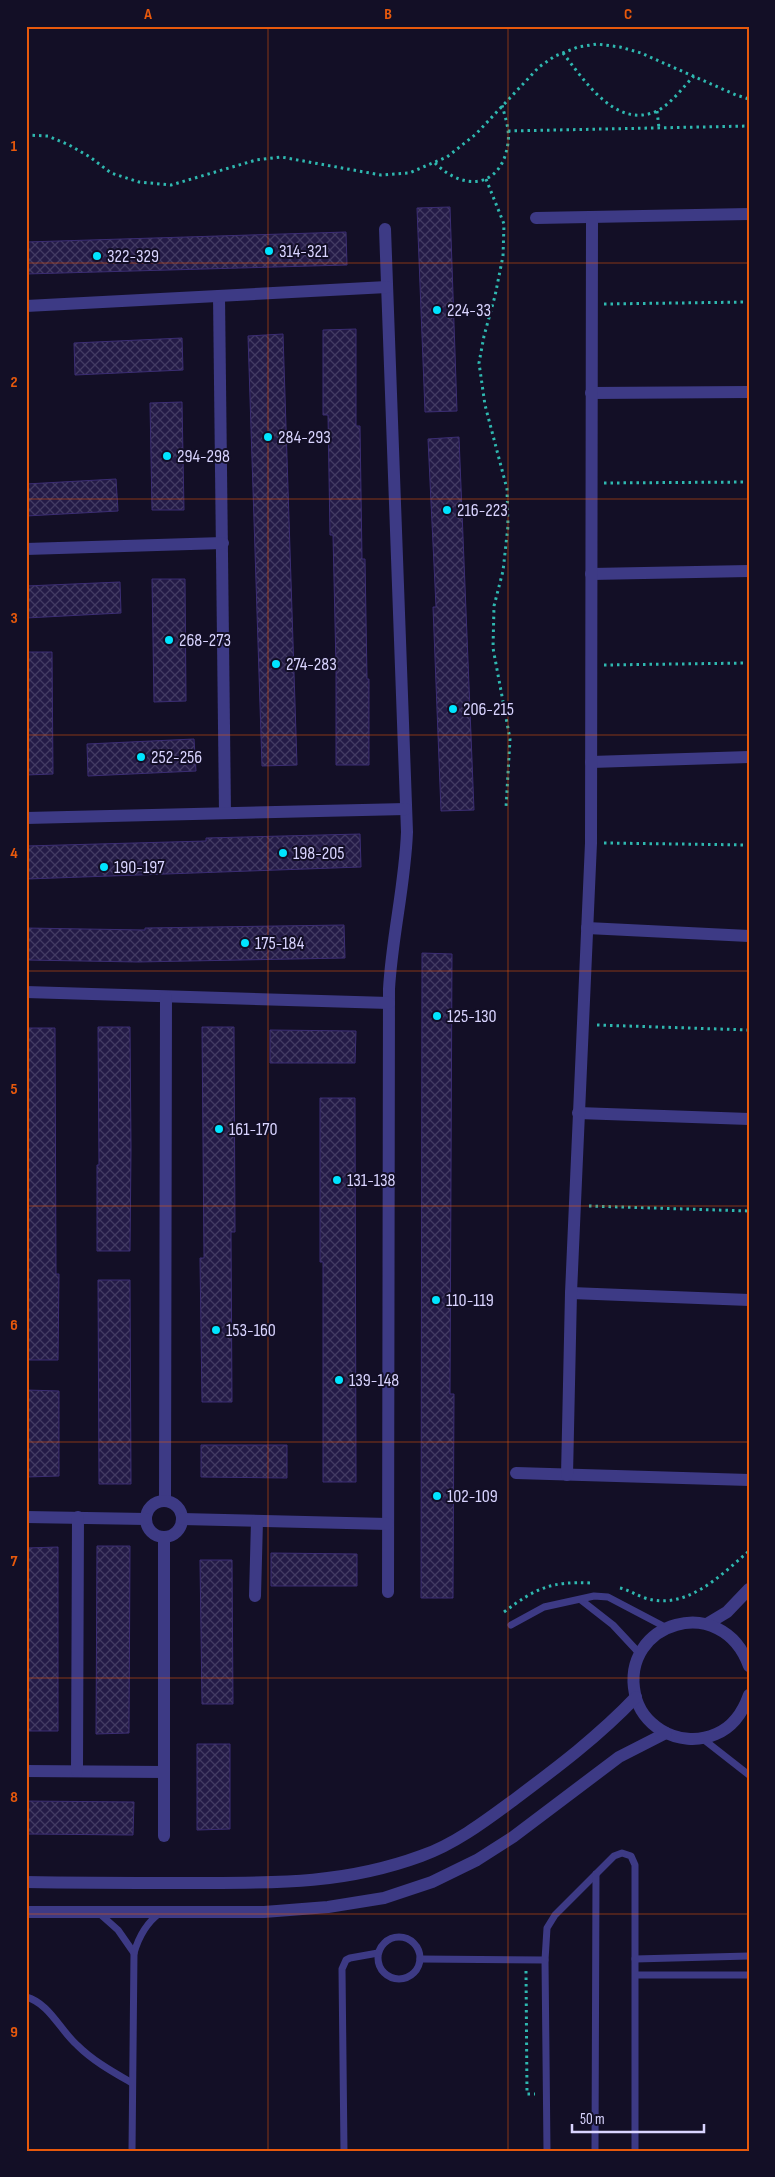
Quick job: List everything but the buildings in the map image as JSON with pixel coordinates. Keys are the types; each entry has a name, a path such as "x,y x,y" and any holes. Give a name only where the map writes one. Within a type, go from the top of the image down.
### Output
{"street":[{"path":"536,218 749,214"},
{"path":"567,1475 571,1293 591,843 592,217"},
{"path":"384,229 406,809 404,879 392,947 389,1003 388,1592"},
{"path":"26,306 387,288"},
{"path":"219,296 225,813"},
{"path":"591,393 749,392"},
{"path":"26,549 223,543"},
{"path":"591,574 749,572"},
{"path":"591,762 749,757"},
{"path":"26,818 406,809"},
{"path":"587,928 749,936"},
{"path":"26,992 389,1003"},
{"path":"165,1501 166,997"},
{"path":"578,1113 749,1119"},
{"path":"571,1293 749,1300"},
{"path":"516,1473 749,1480"},
{"path":"165,1501 170,1502 179,1509 182,1519 179,1530 175,1534 164,1537 154,1534 149,1530 146,1519 150,1508 154,1504 165,1501"},
{"path":"26,1517 146,1519"},
{"path":"77,1771 78,1517"},
{"path":"182,1519 388,1524"},
{"path":"255,1596 256,1521"},
{"path":"164,1537 164,1836"},
{"path":"707,1624 727,1612 749,1589"},
{"path":"747,1656 735,1641 722,1630 707,1624 693,1622 667,1628 652,1639 640,1654 634,1675 636,1697 647,1719 666,1733 684,1738 702,1738 715,1735 736,1719 749,1695"},
{"path":"26,1882 259,1883 325,1880 376,1870 422,1856 458,1837 494,1814 608,1726 636,1697"},
{"path":"26,1912 264,1912 328,1907 384,1898 432,1882 477,1860 513,1837 619,1757 666,1733"},
{"path":"26,1772 164,1772"}],"lane":[{"path":"511,1625 544,1607 594,1596 608,1597 667,1628"},
{"path":"582,1600 613,1625 640,1654"},
{"path":"702,1738 749,1775"},
{"path":"547,2151 546,1933 552,1919 596,1874 618,1854 627,1854 634,1860 636,1975 635,2151"},
{"path":"595,2151 596,1874"},
{"path":"97,1912 118,1930 134,1953"},
{"path":"132,2151 134,1953 144,1929 152,1919 162,1912"},
{"path":"391,1938 405,1938 416,1946 420,1959 415,1972 409,1976 396,1979 384,1973 378,1960 378,1954 385,1942 391,1938"},
{"path":"344,2151 342,1969 346,1960 350,1958 378,1954"},
{"path":"635,1959 749,1956"},
{"path":"420,1959 545,1960"},
{"path":"636,1975 749,1975"},
{"path":"26,1996 43,2005 71,2039 94,2060 132,2083"}],"path":[{"path":"26,135 48,136 90,156 112,173 139,182 171,185 256,160 281,157 381,175 409,173 435,163 458,149 539,67 562,53 578,47 597,44 620,47 641,53 749,99"},
{"path":"562,53 591,88 611,106 624,112 638,115 657,111 694,76"},
{"path":"435,163 446,173 458,180 479,181 486,179 502,161 508,142 508,131 502,105"},
{"path":"657,111 659,128"},
{"path":"508,131 749,126"},
{"path":"486,179 504,224 503,256 479,364 485,405 507,489 508,526 503,571 494,606 493,648 510,740 506,808"},
{"path":"591,304 749,302"},
{"path":"591,484 749,482"},
{"path":"591,665 749,663"},
{"path":"591,843 749,844"},
{"path":"582,1025 749,1030"},
{"path":"576,1206 749,1211"},
{"path":"616,1587 646,1599 674,1602 699,1591 749,1551"},
{"path":"504,1612 529,1593 551,1585 574,1582 598,1583"},
{"path":"526,1960 527,2094 546,2094"}],"place":[{"name":"314-321","path":"269,251"},
{"name":"322-329","path":"97,256"},
{"name":"224-33","path":"437,310"},
{"name":"284-293","path":"268,437"},
{"name":"294-298","path":"167,456"},
{"name":"216-223","path":"447,510"},
{"name":"268-273","path":"169,640"},
{"name":"274-283","path":"276,664"},
{"name":"206-215","path":"453,709"},
{"name":"252-256","path":"141,757"},
{"name":"198-205","path":"283,853"},
{"name":"190-197","path":"104,867"},
{"name":"175-184","path":"245,943"},
{"name":"125-130","path":"437,1016"},
{"name":"161-170","path":"219,1129"},
{"name":"131-138","path":"337,1180"},
{"name":"110-119","path":"436,1300"},
{"name":"153-160","path":"216,1330"},
{"name":"139-148","path":"339,1380"},
{"name":"102-109","path":"437,1496"}]}
